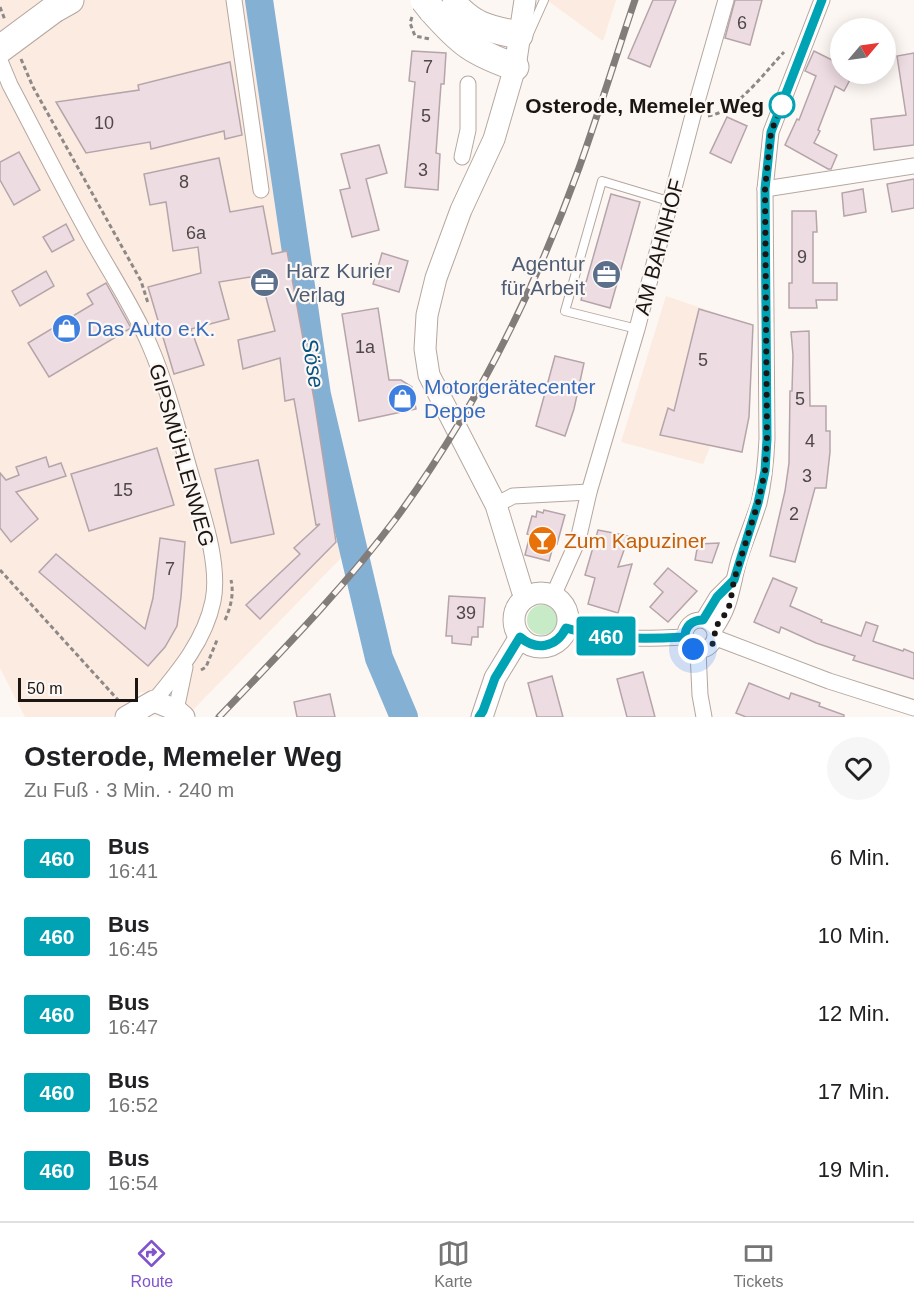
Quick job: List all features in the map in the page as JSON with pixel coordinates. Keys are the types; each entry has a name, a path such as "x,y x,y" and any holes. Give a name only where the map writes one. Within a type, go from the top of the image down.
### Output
{"highway":[{"path":"0,25 34,0"},
{"path":"0,48 70,0"},
{"path":"435,3 491,30 519,35"},
{"path":"435,3 453,34 468,47 515,67"}],"main road":[{"path":"525,0 515,67 494,139 461,210 436,278 427,315 425,349 429,375 496,505 522,590 527,597"},
{"path":"540,593 553,596 566,610 566,628 559,639 549,645 530,645 516,631 514,615 521,602 527,597 540,593"},
{"path":"481,715 495,678 520,637"},
{"path":"128,715 154,701"},
{"name":"GIPSMÜHLENWEG","path":"154,701 180,714"}],"street":[{"path":"234,0 261,190"},
{"name":"AM BAHNHOF","path":"553,596 578,540 589,492 637,329 726,0"},
{"path":"822,0 771,132 765,189 767,439 765,471 726,613 711,629 710,648 698,651 689,646 685,637 689,624 693,621 711,629 830,681 914,708"},
{"name":"GIPSMÜHLENWEG","path":"0,61 10,86 150,346 167,395 207,532 214,574 213,600 206,622 186,664 154,701"},
{"path":"462,157 468,130 468,84"},
{"path":"468,130 494,139"},
{"path":"765,189 914,166"},
{"path":"496,505 513,496 589,492"},
{"path":"566,628 587,634 628,638 685,637"},
{"path":"698,651 699,684 704,717"},
{"name":"GIPSMÜHLENWEG","path":"180,714 186,664"}],"lane":[{"path":"515,67 544,0"},
{"path":"637,329 565,311 602,181 672,202"}],"path":[{"path":"692,119 713,116 738,101 791,45"},
{"path":"0,570 128,715"}],"shaded area":[{"path":"0,0 250,0 287,251 345,554 191,712 170,696 141,692 112,717 25,717 0,668"},
{"path":"547,0 616,0 603,41"},
{"path":"666,296 719,314 721,406 703,464 621,442"}],"green space":[{"path":"542,605 553,609 557,620 553,631 542,635 531,631 527,620 531,609"}],"building":[{"path":"653,0 676,0 650,67 628,58"},
{"path":"735,0 762,0 750,45 725,38"},
{"path":"412,51 446,53 444,84 441,84 436,153 440,154 438,190 405,187 415,82 409,81"},
{"path":"814,51 830,59 830,84 848,84 844,91 835,86 814,143 837,155 831,169 785,145 797,119 799,120 816,76 805,71"},
{"path":"914,53 914,145 874,150 871,119 906,115 897,56"},
{"path":"230,62 242,135 225,139 224,131 151,149 150,142 86,153 56,102 139,90 138,85"},
{"path":"727,117 747,126 731,163 710,153"},
{"path":"379,145 387,173 366,179 379,230 352,237 340,190 350,188 341,154"},
{"path":"19,152 40,190 14,205 0,180 0,162"},
{"path":"219,158 230,212 263,206 272,254 287,251 314,399 336,542 260,619 246,605 300,554 294,548 320,524 316,525 294,399 285,401 280,358 243,369 238,340 275,331 263,286 254,284 250,277 219,282 229,319 191,329 204,365 174,374 148,287 201,273 198,247 173,251 166,202 150,205 144,174"},
{"path":"914,179 914,208 892,212 887,184"},
{"path":"863,189 866,212 844,216 842,193"},
{"path":"611,194 640,202 610,308 581,300"},
{"path":"792,211 816,211 817,232 813,232 813,283 837,283 837,300 816,300 817,308 789,308 789,283 792,283"},
{"path":"66,224 74,240 52,252 43,237"},
{"path":"382,253 408,261 399,292 373,284"},
{"path":"46,271 54,286 20,306 12,291"},
{"path":"106,283 131,328 49,377 28,343 93,304 87,294"},
{"path":"378,308 389,380 401,380 412,387 416,409 359,421 342,314"},
{"path":"699,309 753,325 749,417 742,452 660,435 668,408 674,411"},
{"path":"809,331 810,406 826,406 826,431 830,431 830,452 826,488 815,488 795,562 770,556 789,463 793,355 791,332"},
{"path":"555,356 584,363 574,409 565,436 536,426"},
{"path":"157,448 174,505 89,531 71,474"},
{"path":"46,457 49,467 61,463 66,476 16,492 38,519 11,542 0,528 0,473 6,480 19,475 16,467"},
{"path":"258,460 274,534 231,543 215,469"},
{"path":"544,510 565,515 557,544 554,543 549,561 525,555 532,516 536,517 537,511 543,513"},
{"path":"598,530 629,536 618,567 632,564 618,613 588,604 595,578 585,575"},
{"path":"160,538 185,542 181,597 177,626 165,647 148,666 39,572 56,554 145,629 153,598"},
{"path":"719,543 712,563 695,560 698,544"},
{"path":"668,568 697,591 668,622 650,607 663,592 654,584"},
{"path":"773,578 797,588 790,606 822,620 821,622 861,636 866,622 878,626 873,641 914,653 914,679 853,660 855,656 816,643 781,627 779,633 754,622"},
{"path":"449,596 485,598 483,627 478,627 478,637 472,637 471,645 452,643 452,636 446,636"},
{"path":"643,672 655,717 627,717 617,679"},
{"path":"552,676 563,717 537,717 528,683"},
{"path":"749,683 789,699 791,693 820,703 819,706 844,715 844,717 746,717 736,713"},
{"path":"330,694 335,717 297,717 294,702"}],"waterway":[{"name":"Söse","path":"259,0 317,395 379,658 404,717"}],"railway":[{"path":"219,717 311,620 376,544 425,476 477,392 543,260 586,147 635,0"}],"bus line":[{"name":"460","path":"479,717 495,678 520,637 530,645 536,646 554,643 566,628 587,634 628,638 685,637 689,624 703,620 717,597 734,580 758,503 765,471 767,439 765,189 771,132 822,0"}],"place":[{"name":"Osterode, Memeler Weg","path":"782,105"},
{"name":"Agentur für Arbeit","path":"606,275"},
{"name":"Harz Kurier Verlag","path":"265,282"},
{"name":"Das Auto e.K.","path":"66,328"},
{"name":"Motorgerätecenter Deppe","path":"403,398"},
{"name":"Zum Kapuziner","path":"543,540"}],"route":[{"path":"693,649 698,651 710,648 716,638 714,629 730,604 734,580 758,503 765,471 767,439 765,189 771,132 782,105"}]}
